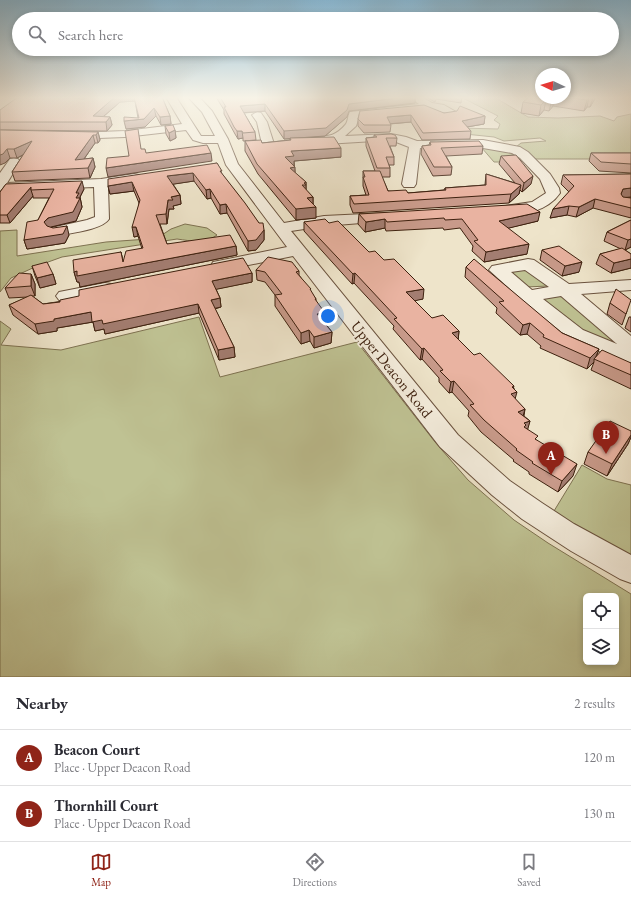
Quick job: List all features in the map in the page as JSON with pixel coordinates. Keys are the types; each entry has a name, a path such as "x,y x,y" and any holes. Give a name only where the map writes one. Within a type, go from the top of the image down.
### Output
{"street":[{"path":"58,136 110,135 167,129"},
{"path":"192,129 197,138 227,152"},
{"name":"Upper Deacon Road","path":"216,129 227,152 280,228 449,441 478,468 533,512 580,543 631,570"},
{"path":"254,145 274,143 266,129"},
{"path":"333,140 347,129"},
{"path":"298,142 391,137 415,144 429,146 482,144 507,147 524,155 552,188 553,193 549,199 541,204 522,208 490,211"},
{"path":"409,184 415,144"},
{"path":"0,183 14,162"},
{"path":"0,187 101,183 144,177"},
{"path":"544,177 560,177"},
{"path":"56,231 91,224 102,219 101,183"},
{"path":"280,228 324,221 395,216"},
{"path":"207,268 297,250"},
{"path":"631,346 565,290 528,264 498,270 576,334 631,358"},
{"path":"528,296 565,290 631,285"},
{"path":"65,296 117,286"}],"green space":[{"path":"461,129 631,129 631,174 622,172 607,159 536,159 516,147 521,143 546,141 540,138 504,141 494,137 465,134"},
{"path":"481,147 508,152 522,162 494,162"},
{"path":"185,224 207,228 217,235 203,241 177,239 62,257 11,278 0,292 0,231 17,230 17,256 106,242 148,239 162,235 171,229"},
{"path":"525,269 548,286 526,287 509,272"},
{"path":"564,294 623,347 585,334 536,298"},
{"path":"199,317 220,377 357,342 435,442 468,480 514,520 548,543 631,594 631,677 0,677 0,321 11,329 1,345 61,350"},
{"path":"582,465 607,479 631,485 631,556 597,539 554,511"}],"building":[{"path":"138,129 141,149 145,149 146,153 207,145 211,153 106,168 107,158 129,156 125,131"},
{"path":"166,129 174,129 175,130 169,133"},
{"path":"235,129 253,129 255,132 243,133 242,131 237,131"},
{"path":"282,129 318,129 284,131"},
{"path":"420,129 469,129 471,131 423,133"},
{"path":"0,130 98,132 96,135 93,135 75,160 93,158 88,168 12,172 32,141 14,149 7,149 0,155"},
{"path":"374,135 395,135 397,138 386,138 394,157 386,157 390,168 377,168 366,138 377,137"},
{"path":"334,137 341,148 291,151 294,156 285,157 295,167 290,168 306,182 304,183 306,185 302,185 313,197 307,198 316,207 296,209 257,164 245,141 261,140 262,143 291,140 290,138"},
{"path":"479,141 483,146 441,148 452,167 434,167 422,146 431,145 430,142"},
{"path":"591,153 631,153 631,164 601,162"},
{"path":"516,155 533,176 524,183 501,156"},
{"path":"217,163 222,171 220,171 259,223 263,223 264,230 256,240 248,241 226,204 220,205 210,189 206,190 193,173 167,176 180,195 171,197 173,200 168,200 166,214 156,215 167,244 230,235 236,246 77,276 77,271 74,272 73,260 121,252 123,262 126,251 143,248 136,227 132,227 140,200 132,182 108,186 108,179"},
{"path":"363,171 380,171 388,191 406,190 408,193 486,185 486,174 521,185 511,194 354,204 350,196 369,195 363,177 365,177"},
{"path":"631,174 631,188 623,189 621,194 623,197 631,198 631,208 595,199 579,207 569,206 553,209 574,186 563,175"},
{"path":"82,181 76,193 79,193 76,198 80,198 73,212 48,218 44,222 47,226 53,228 67,226 63,234 24,240 27,222 38,220 54,189 31,190 31,187 7,215 0,215 0,192 6,184"},
{"path":"527,204 540,212 499,221 529,244 486,252 474,241 478,240 462,219 445,220 444,218 387,222 385,219 366,222 359,214"},
{"path":"325,219 329,223 338,221 369,252 375,251 384,260 394,259 424,289 406,292 432,318 443,315 459,331 452,333 474,355 480,353 514,386 512,387 517,392 511,394 525,409 518,412 530,421 524,423 526,425 524,427 538,436 535,439 577,464 562,481 532,463 533,462 516,450 517,449 484,420 470,405 474,404 454,381 451,382 440,371 443,370 424,348 422,349 394,319 397,318 304,222"},
{"path":"631,220 631,239 628,240 607,232"},
{"path":"559,246 582,262 565,266 542,250"},
{"path":"622,248 631,254 631,259 614,263 600,254"},
{"path":"268,257 292,262 299,271 296,272 311,289 315,299 325,313 317,314 332,332 314,337 309,330 301,333 275,295 282,294 265,272 256,270"},
{"path":"243,258 252,273 212,281 220,298 211,300 234,347 218,350 198,304 103,324 102,320 92,322 91,312 35,324 9,305 31,295 43,304 60,302 60,300 79,296 79,290"},
{"path":"474,259 562,333 599,349 590,358 543,337 544,335 530,323 523,325 499,302 504,301 466,267"},
{"path":"47,262 53,274 37,278 32,266"},
{"path":"19,273 31,274 31,286 5,288"},
{"path":"616,289 631,300 626,314 610,303"},
{"path":"602,350 631,363 631,375 594,359"},
{"path":"610,421 631,431 631,435 612,464 588,452"}],"place":[{"name":"Thornhill Court","path":"606,454"},
{"name":"Beacon Court","path":"551,475"}]}
